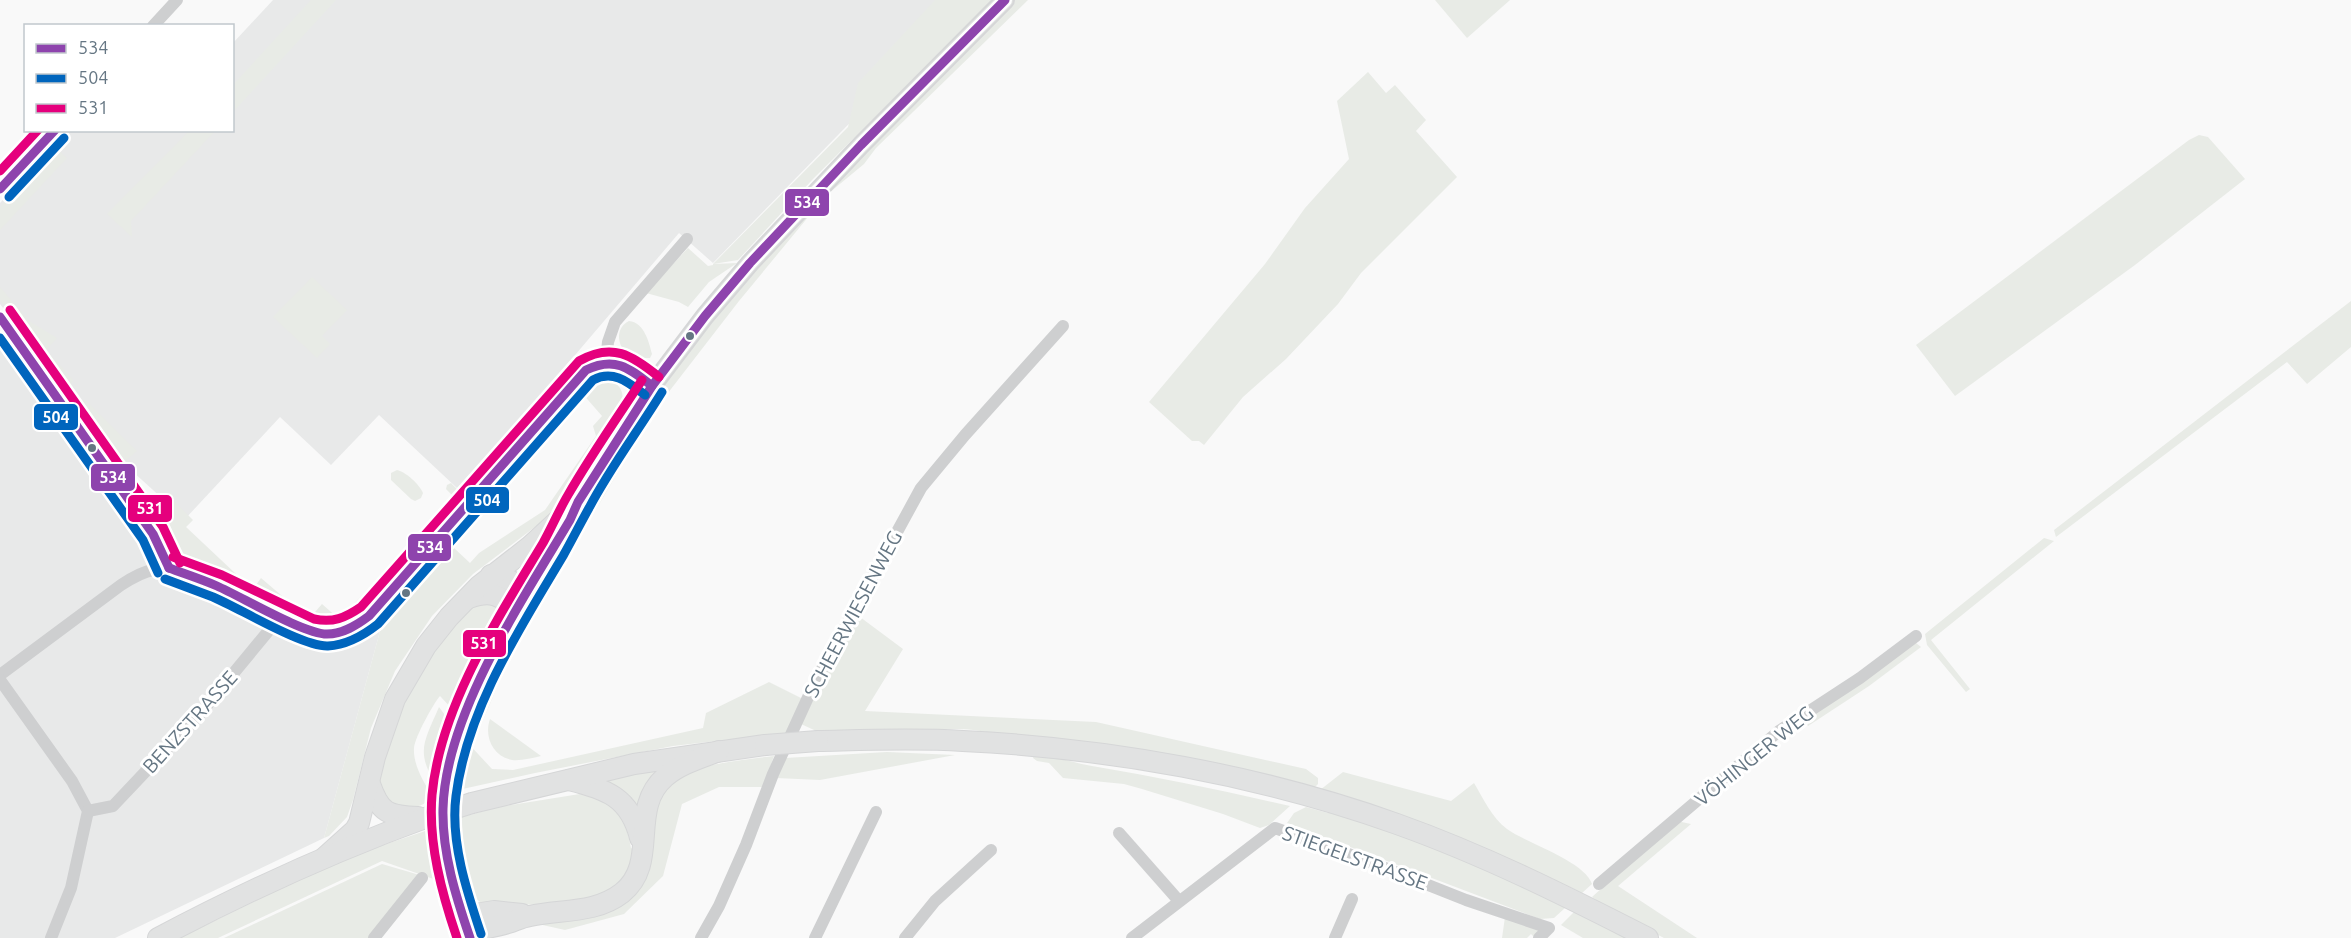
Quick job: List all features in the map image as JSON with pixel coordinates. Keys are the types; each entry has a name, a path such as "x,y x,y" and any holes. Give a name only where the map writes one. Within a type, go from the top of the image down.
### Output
{"main road":[{"path":"467,929 449,854 444,797 459,735 471,700 578,502 652,386 705,316 750,263 869,137 1005,0"},
{"path":"325,857 355,830 370,784 383,731 395,699 409,673 449,617 491,574 530,547 578,502"},
{"path":"491,574 520,586 522,603"},
{"path":"469,598 483,593 522,603"},
{"path":"158,938 252,890 325,857 472,803 633,764 765,745 818,741 961,741 1038,746 1120,756 1290,791 1397,824 1459,848 1560,893 1648,938"},
{"path":"467,929 494,911 530,916 582,909 611,900 622,893 635,878 641,863 648,802 660,782 676,769 718,751"},
{"path":"566,780 591,785 611,793 619,800 633,818 642,851"},
{"path":"370,784 381,808 389,814 398,817 428,818"},
{"path":"467,929 502,931 530,916"}],"street":[{"path":"155,24 177,0"},
{"path":"0,189 53,132"},
{"path":"606,361 608,342 615,322 687,239"},
{"path":"0,317 153,534 169,568"},
{"name":"SCHEERWIESENWEG","path":"701,938 728,886 773,774 815,682 921,488 965,435 1063,326"},
{"path":"0,675 121,585 145,571 169,568 217,586 310,630 327,634 355,626 369,616 586,370 606,361 620,365 652,386"},
{"name":"BENZSTRASSE","path":"88,811 113,806 199,716 280,617"},
{"name":"VÖHINGER WEG","path":"1599,884 1779,730 1860,678 1916,636"},
{"path":"0,680 72,781 88,811 71,888 51,938"},
{"path":"815,938 876,812"},
{"name":"STIEGELSTRASSE","path":"1132,938 1275,828 1467,900 1549,928 1539,938"},
{"path":"1119,833 1179,901"},
{"path":"905,938 935,901 991,850"},
{"path":"374,938 385,933 422,878"},
{"path":"1335,938 1352,899"}],"shaded area":[{"path":"273,0 970,0 713,263 679,233 524,415 457,488 379,415 331,465 280,417 185,519 121,461 0,304 0,203 67,132 234,132 234,42"},
{"path":"311,0 336,0 234,111 234,84"},
{"path":"935,0 992,0 813,179 738,260 713,264 848,127 858,83"},
{"path":"1013,0 1028,0 876,148 864,164 829,193 739,301 654,411 561,569 553,565 620,452 677,364 761,258"},
{"path":"1435,0 1510,0 1467,38"},
{"path":"1368,72 1386,93 1395,85 1426,120 1416,131 1457,177 1361,273 1338,304 1286,359 1243,397 1204,445 1199,441 1192,441 1149,402 1265,264 1305,208 1349,159 1337,101"},
{"path":"188,132 214,132 131,221 132,237 107,214"},
{"path":"2199,135 2208,137 2245,179 2135,265 1955,396 1916,345 2189,140"},
{"path":"56,148 67,158 0,230 0,207"},
{"path":"688,248 708,266 737,263 709,282 688,307 679,302 646,293"},
{"path":"312,277 347,310 322,336 330,344 317,358 273,317"},
{"path":"0,287 29,321 57,338 46,350 73,380 70,385 66,386 0,300"},
{"path":"2351,301 2351,347 2307,384 2287,362 2056,537 2054,530"},
{"path":"629,321 638,325 645,333 652,354 650,358 633,357 626,353 620,344 619,333 624,324"},
{"path":"0,333 153,547 162,584 190,585 236,606 288,635 309,640 341,642 380,631 324,838 115,938 0,938"},
{"path":"597,378 619,386 623,396 621,409 548,517 473,574 432,616 395,671 371,728 347,817 329,836 324,838 380,631 445,551 445,542 557,414 559,415 454,548 470,563 479,553 545,510 596,436 593,426 602,416 581,392 568,405 579,388"},
{"path":"85,400 137,451 118,467 76,407"},
{"path":"514,428 516,432 464,492 460,495 452,495 446,489 451,483 457,489"},
{"path":"397,470 419,486 423,493 421,498 415,501 411,499 391,480 391,473"},
{"path":"173,500 193,520 186,527 237,575 230,577 178,559 172,541 157,518"},
{"path":"2044,538 2054,541 1931,640 1970,689 1966,692 1927,645 1925,634"},
{"path":"551,569 559,574 511,654 476,737 468,727 501,651"},
{"path":"261,578 309,619 322,604 339,619 374,583 377,586 370,598 348,619 334,624 321,624 296,618 263,597 253,589"},
{"path":"479,597 501,608 502,619 486,643 454,711 440,696 415,743 414,754 417,767 433,797 421,805 410,808 385,803 377,781 409,685 429,654"},
{"path":"856,614 903,649 865,711 1096,722 1306,769 1318,778 1318,784 1314,788 1307,787 978,731 944,729 884,733 814,730 801,724"},
{"path":"1916,643 1921,647 1869,686 1808,726 1803,719"},
{"path":"769,682 803,699 787,733 673,746 458,790 466,741 492,769 513,770 703,728 706,713"},
{"path":"439,707 450,722 437,786 426,764 424,747"},
{"path":"490,719 541,756 512,760 499,754 489,738"},
{"path":"887,752 955,755 820,780 776,778 785,758"},
{"path":"1034,755 1290,806 1269,825 1260,828 1223,814 1124,784 1063,778 1049,763 1037,761 1033,758"},
{"path":"774,756 763,787 719,787 682,804 663,876 624,914 565,930 538,924 594,916 622,904 654,807 668,783 703,767"},
{"path":"665,765 639,812 602,778"},
{"path":"1343,772 1451,801 1474,783 1488,808 1507,829 1567,860 1587,876 1592,884 1582,893 1568,886 1565,888 1320,790"},
{"path":"586,793 612,806 626,828 631,848 636,851 633,866 612,892 568,905 483,904 465,891 455,819 498,807"},
{"path":"1306,807 1328,813 1330,811 1469,859 1565,908 1554,918 1540,919 1287,823 1294,813"},
{"path":"1677,821 1691,824 1618,886 1697,938 1664,938 1612,911 1592,897"},
{"path":"437,827 442,882 382,861 218,938 180,938 336,861"},
{"path":"382,864 423,876 372,938 224,938"},
{"path":"1574,912 1633,938 1583,938 1561,925"},
{"path":"1505,917 1538,930 1535,938 1531,934 1527,938 1502,938"}],"transit line":[{"name":"534","path":"470,938 447,858 443,825 447,773 457,735 472,697 510,621 570,520 578,502 652,386 705,316 750,263 861,145 1005,0"},
{"name":"531","path":"0,171 36,132"},
{"name":"534","path":"0,189 53,132"},
{"name":"504","path":"9,197 64,138"},
{"name":"531","path":"10,310 163,527 180,563"},
{"name":"534","path":"0,317 153,534 169,568"},
{"name":"504","path":"0,338 143,540 158,573"},
{"name":"531","path":"173,557 222,575 314,619 333,620 344,617 361,607 579,361 591,355 612,352 631,357 659,377"},
{"name":"534","path":"169,568 217,586 304,628 327,634 344,631 369,616 586,370 605,364 614,364 629,369 652,386"},
{"name":"504","path":"165,579 213,597 271,626 317,645 328,646 348,642 378,624 593,380 608,376 621,379 645,395"},
{"name":"531","path":"457,938 437,868 431,813 437,762 446,729 490,632 577,480 642,380"},
{"name":"504","path":"481,934 465,884 455,831 456,796 471,732 483,701 513,642 597,493 662,392"}]}
